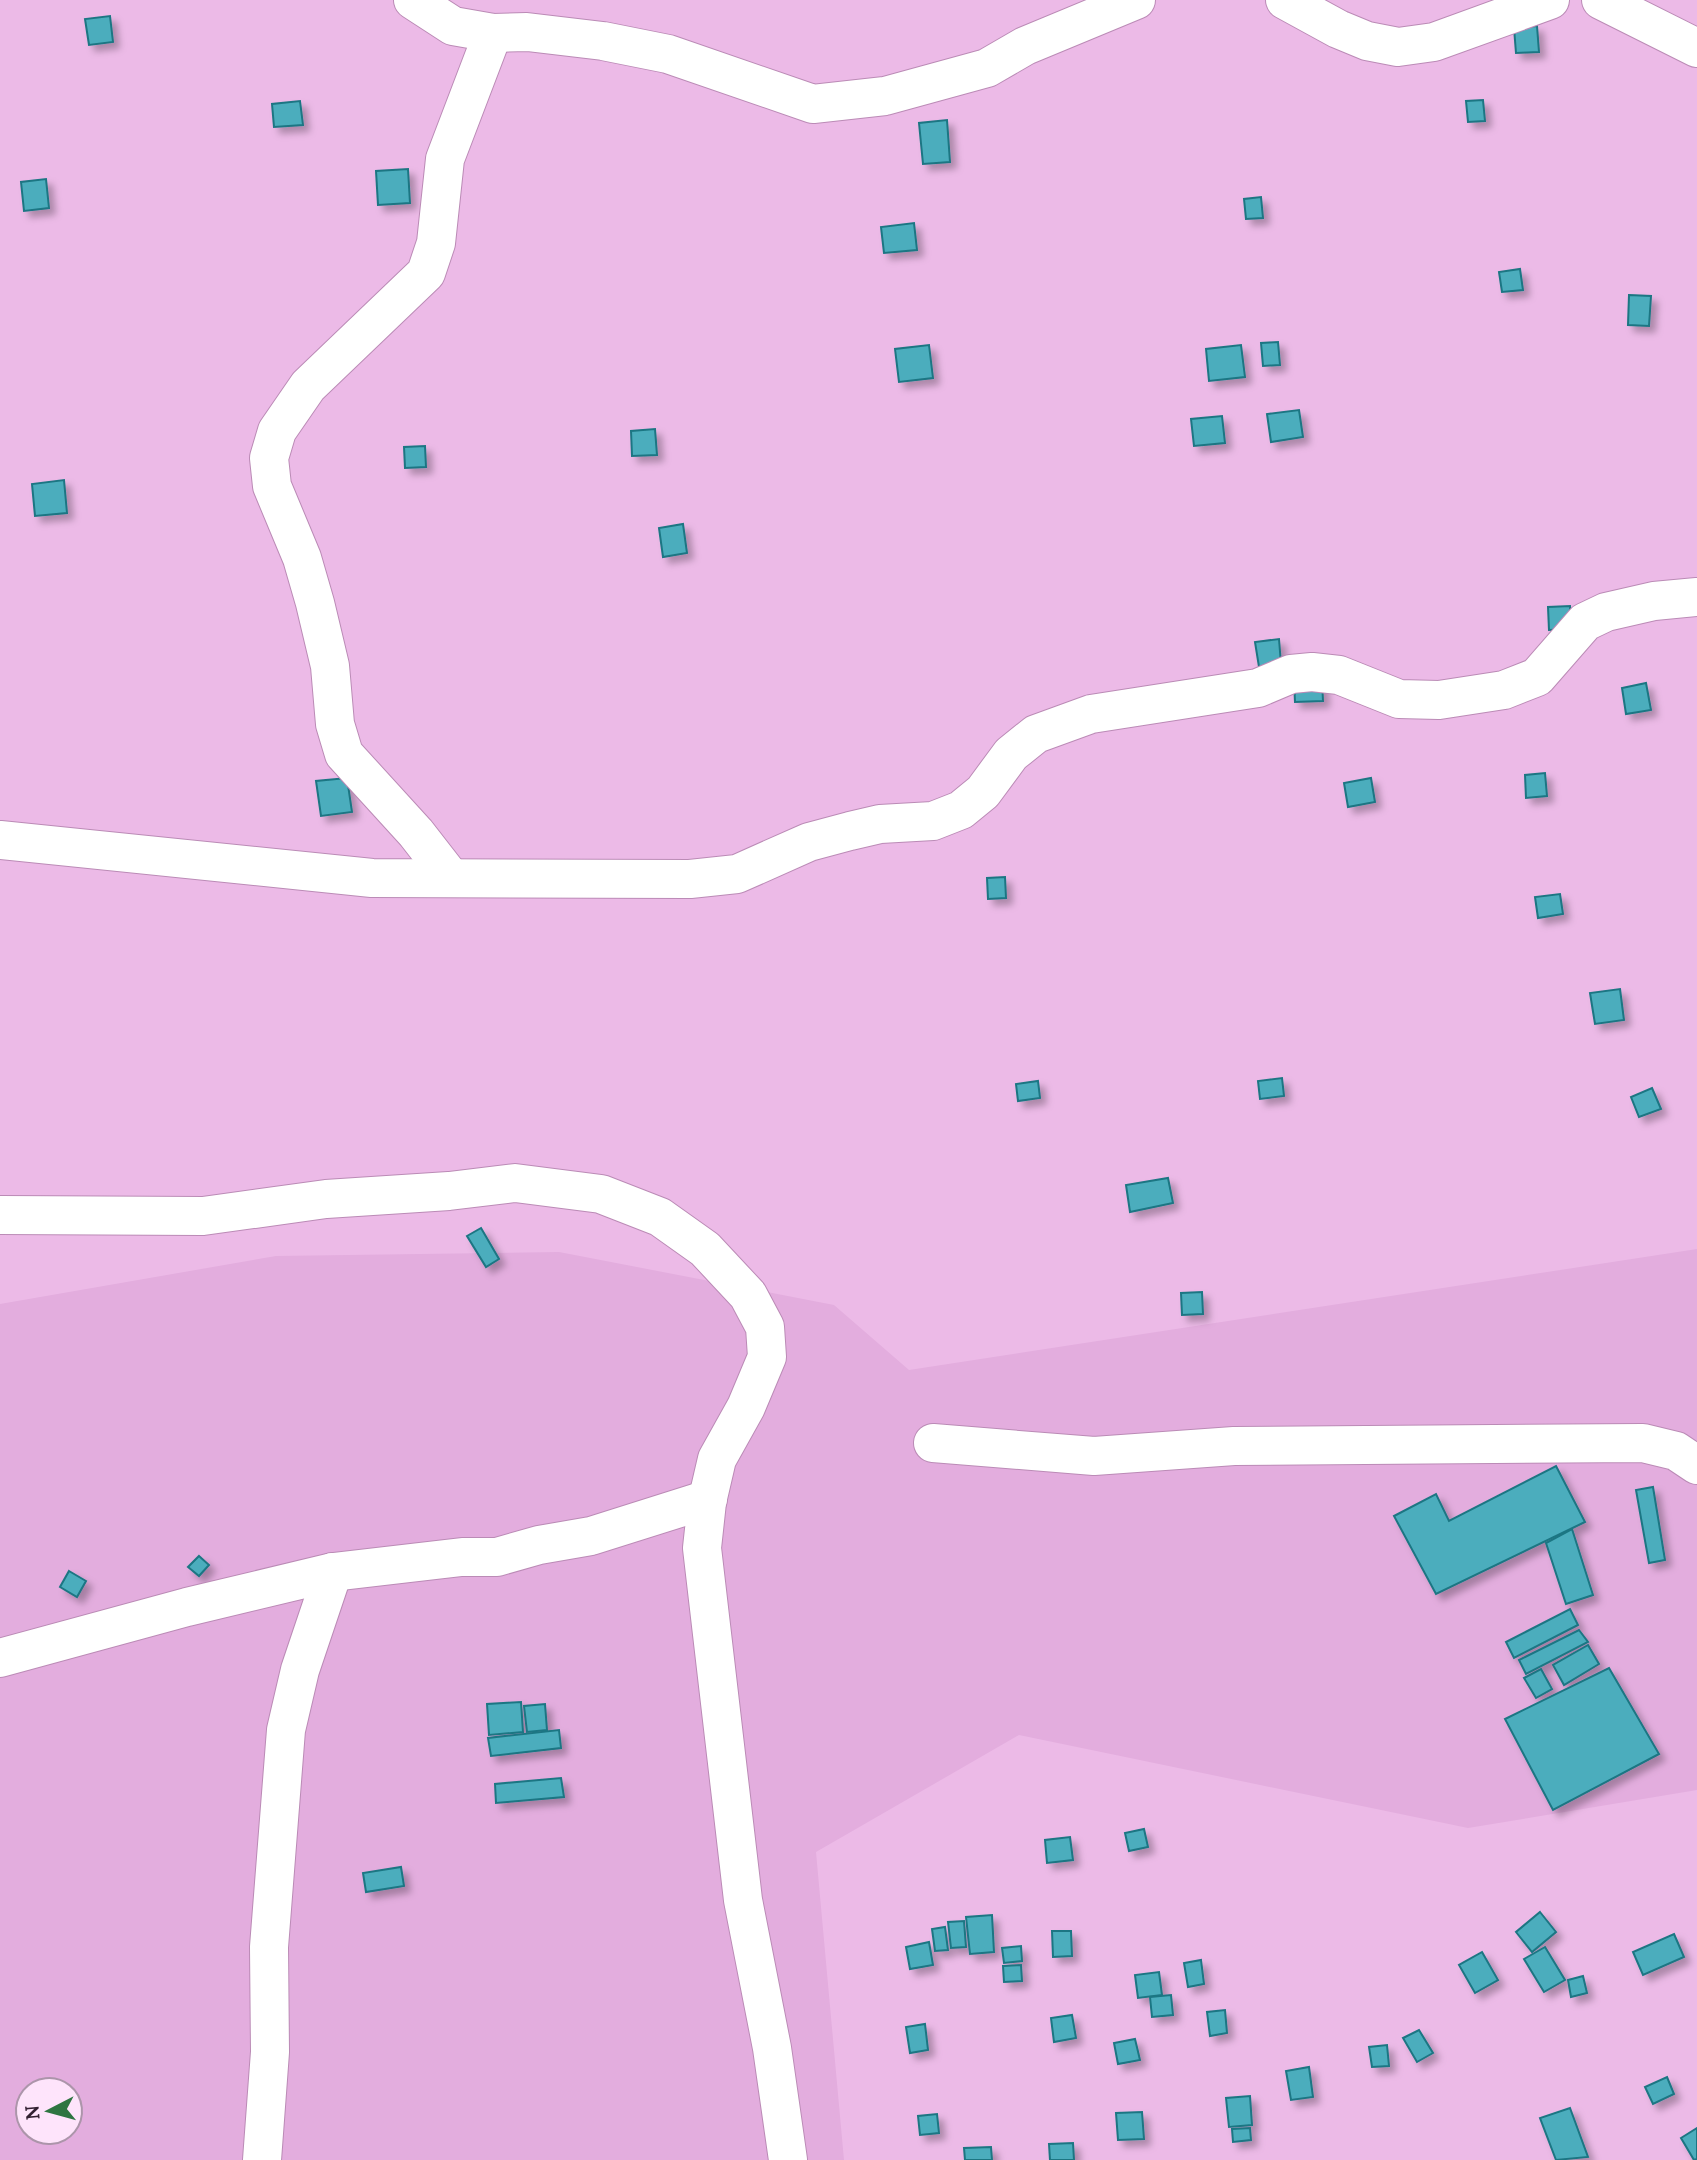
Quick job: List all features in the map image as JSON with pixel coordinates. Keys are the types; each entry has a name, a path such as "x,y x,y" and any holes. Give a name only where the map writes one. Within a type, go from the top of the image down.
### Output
{"street":[{"path":"413,0 453,26 493,33 527,32 603,41 668,54 813,104 884,96 986,68 1025,46 1136,0"},
{"path":"1285,0 1338,29 1367,41 1398,47 1434,42 1550,0"},
{"path":"1601,0 1697,48"},
{"path":"450,878 416,833 344,754 335,724 330,666 315,603 302,558 272,486 269,458 277,431 308,386 426,273 436,243 445,159 493,33"},
{"path":"0,840 372,878 690,879 737,874 810,842 880,824 933,821 961,810 983,792 1011,754 1036,734 1091,714 1258,688 1291,674 1312,671 1339,675 1399,699 1439,700 1504,690 1537,677 1585,622 1606,612 1654,601 1697,597"},
{"path":"0,1215 203,1216 326,1199 449,1191 515,1183 601,1194 660,1217 705,1249 748,1295 765,1326 766,1357 746,1407 717,1459 708,1499 702,1548 743,1900 772,2048 788,2160"},
{"path":"933,1443 1094,1456 1234,1446 1643,1443 1676,1451 1697,1465"},
{"path":"0,1658 187,1607 332,1572 462,1557 497,1557 539,1545 591,1536 708,1499"},
{"path":"262,2160 270,2052 269,1947 286,1730 300,1670 332,1572"}],"shaded area":[{"path":"1697,1249 1697,1790 1468,1828 1019,1735 816,1852 844,2160 0,2160 0,1304 276,1256 559,1252 834,1305 909,1370"}],"building":[{"path":"110,16 113,42 89,45 85,19"},
{"path":"1537,26 1539,52 1516,53 1514,28"},
{"path":"1483,100 1485,121 1468,122 1466,101"},
{"path":"300,101 303,125 274,127 272,104"},
{"path":"947,120 950,162 923,164 919,123"},
{"path":"408,169 410,203 378,205 376,171"},
{"path":"46,179 49,208 24,211 21,182"},
{"path":"1261,197 1263,218 1246,219 1244,199"},
{"path":"914,223 917,250 884,253 881,227"},
{"path":"1520,269 1523,290 1502,292 1499,272"},
{"path":"1629,295 1651,296 1649,326 1628,325"},
{"path":"1278,342 1280,365 1263,366 1261,343"},
{"path":"929,345 933,378 899,382 895,349"},
{"path":"1241,345 1245,377 1209,381 1206,349"},
{"path":"1299,410 1303,437 1271,442 1267,414"},
{"path":"1222,416 1225,443 1194,446 1191,419"},
{"path":"655,429 657,455 632,456 631,431"},
{"path":"425,446 426,467 405,468 404,447"},
{"path":"64,480 67,513 35,516 32,484"},
{"path":"683,524 687,553 663,557 659,528"},
{"path":"1570,606 1571,629 1549,630 1548,607"},
{"path":"1279,639 1281,664 1259,667 1255,642"},
{"path":"1322,680 1323,701 1295,702 1294,681"},
{"path":"1646,683 1651,710 1626,714 1622,688"},
{"path":"1545,773 1547,796 1526,798 1525,775"},
{"path":"347,778 352,812 321,816 316,781"},
{"path":"1371,778 1375,802 1348,807 1344,783"},
{"path":"1005,877 1006,898 988,899 987,878"},
{"path":"1560,894 1563,914 1538,918 1535,897"},
{"path":"1620,989 1624,1020 1595,1024 1590,993"},
{"path":"1282,1078 1284,1096 1260,1099 1258,1081"},
{"path":"1038,1081 1040,1098 1018,1101 1016,1084"},
{"path":"1652,1088 1661,1109 1639,1117 1631,1097"},
{"path":"1168,1178 1173,1203 1130,1212 1126,1185"},
{"path":"481,1228 499,1259 486,1267 467,1236"},
{"path":"1202,1292 1203,1314 1182,1315 1181,1293"},
{"path":"1556,1466 1585,1522 1436,1594 1394,1516 1436,1494 1449,1521"},
{"path":"1653,1487 1665,1560 1649,1563 1636,1490"},
{"path":"1572,1529 1593,1595 1566,1604 1546,1543"},
{"path":"199,1556 209,1565 199,1576 188,1567"},
{"path":"69,1571 86,1581 77,1597 60,1587"},
{"path":"1570,1609 1578,1625 1514,1658 1506,1642"},
{"path":"1579,1630 1588,1642 1526,1674 1519,1660"},
{"path":"1588,1645 1599,1664 1564,1685 1553,1665"},
{"path":"1609,1668 1659,1754 1553,1810 1505,1719"},
{"path":"1541,1669 1552,1689 1536,1698 1524,1678"},
{"path":"521,1702 523,1732 489,1735 487,1704"},
{"path":"545,1704 547,1730 527,1732 524,1706"},
{"path":"559,1730 561,1748 491,1756 488,1738"},
{"path":"561,1778 564,1797 496,1803 495,1784"},
{"path":"1144,1829 1148,1847 1129,1851 1125,1833"},
{"path":"1070,1837 1073,1860 1047,1863 1045,1840"},
{"path":"401,1867 404,1886 366,1892 363,1873"},
{"path":"1540,1912 1556,1932 1532,1952 1516,1932"},
{"path":"992,1915 994,1952 970,1954 966,1917"},
{"path":"964,1921 966,1947 951,1948 948,1922"},
{"path":"945,1927 948,1950 935,1951 932,1929"},
{"path":"1052,1931 1071,1931 1072,1956 1053,1957"},
{"path":"1674,1934 1684,1957 1643,1975 1633,1952"},
{"path":"929,1942 933,1965 910,1969 906,1947"},
{"path":"1021,1946 1022,1961 1004,1963 1002,1948"},
{"path":"1545,1947 1565,1980 1544,1992 1524,1959"},
{"path":"1482,1952 1498,1980 1475,1993 1459,1965"},
{"path":"1201,1960 1204,1984 1188,1987 1184,1963"},
{"path":"1021,1965 1022,1981 1004,1982 1003,1966"},
{"path":"1159,1972 1162,1995 1138,1998 1135,1975"},
{"path":"1583,1976 1587,1993 1571,1997 1568,1980"},
{"path":"1171,1995 1173,2015 1152,2017 1150,1997"},
{"path":"1225,2010 1227,2033 1210,2036 1207,2012"},
{"path":"1072,2015 1076,2038 1054,2042 1051,2018"},
{"path":"925,2024 928,2050 910,2053 906,2027"},
{"path":"1419,2030 1433,2053 1417,2062 1403,2038"},
{"path":"1135,2039 1140,2060 1118,2064 1114,2043"},
{"path":"1387,2045 1389,2066 1372,2067 1369,2047"},
{"path":"1309,2067 1313,2097 1291,2100 1286,2071"},
{"path":"1667,2077 1674,2094 1653,2104 1645,2087"},
{"path":"1250,2096 1252,2125 1229,2127 1226,2098"},
{"path":"1570,2108 1588,2157 1556,2160 1540,2118"},
{"path":"1142,2112 1144,2139 1118,2140 1116,2113"},
{"path":"937,2114 939,2133 920,2135 918,2116"},
{"path":"1250,2128 1251,2140 1233,2142 1232,2129"},
{"path":"1697,2128 1697,2159 1694,2160 1681,2138"},
{"path":"1073,2143 1074,2160 1050,2160 1049,2144"},
{"path":"991,2147 992,2160 965,2160 964,2148"}]}
